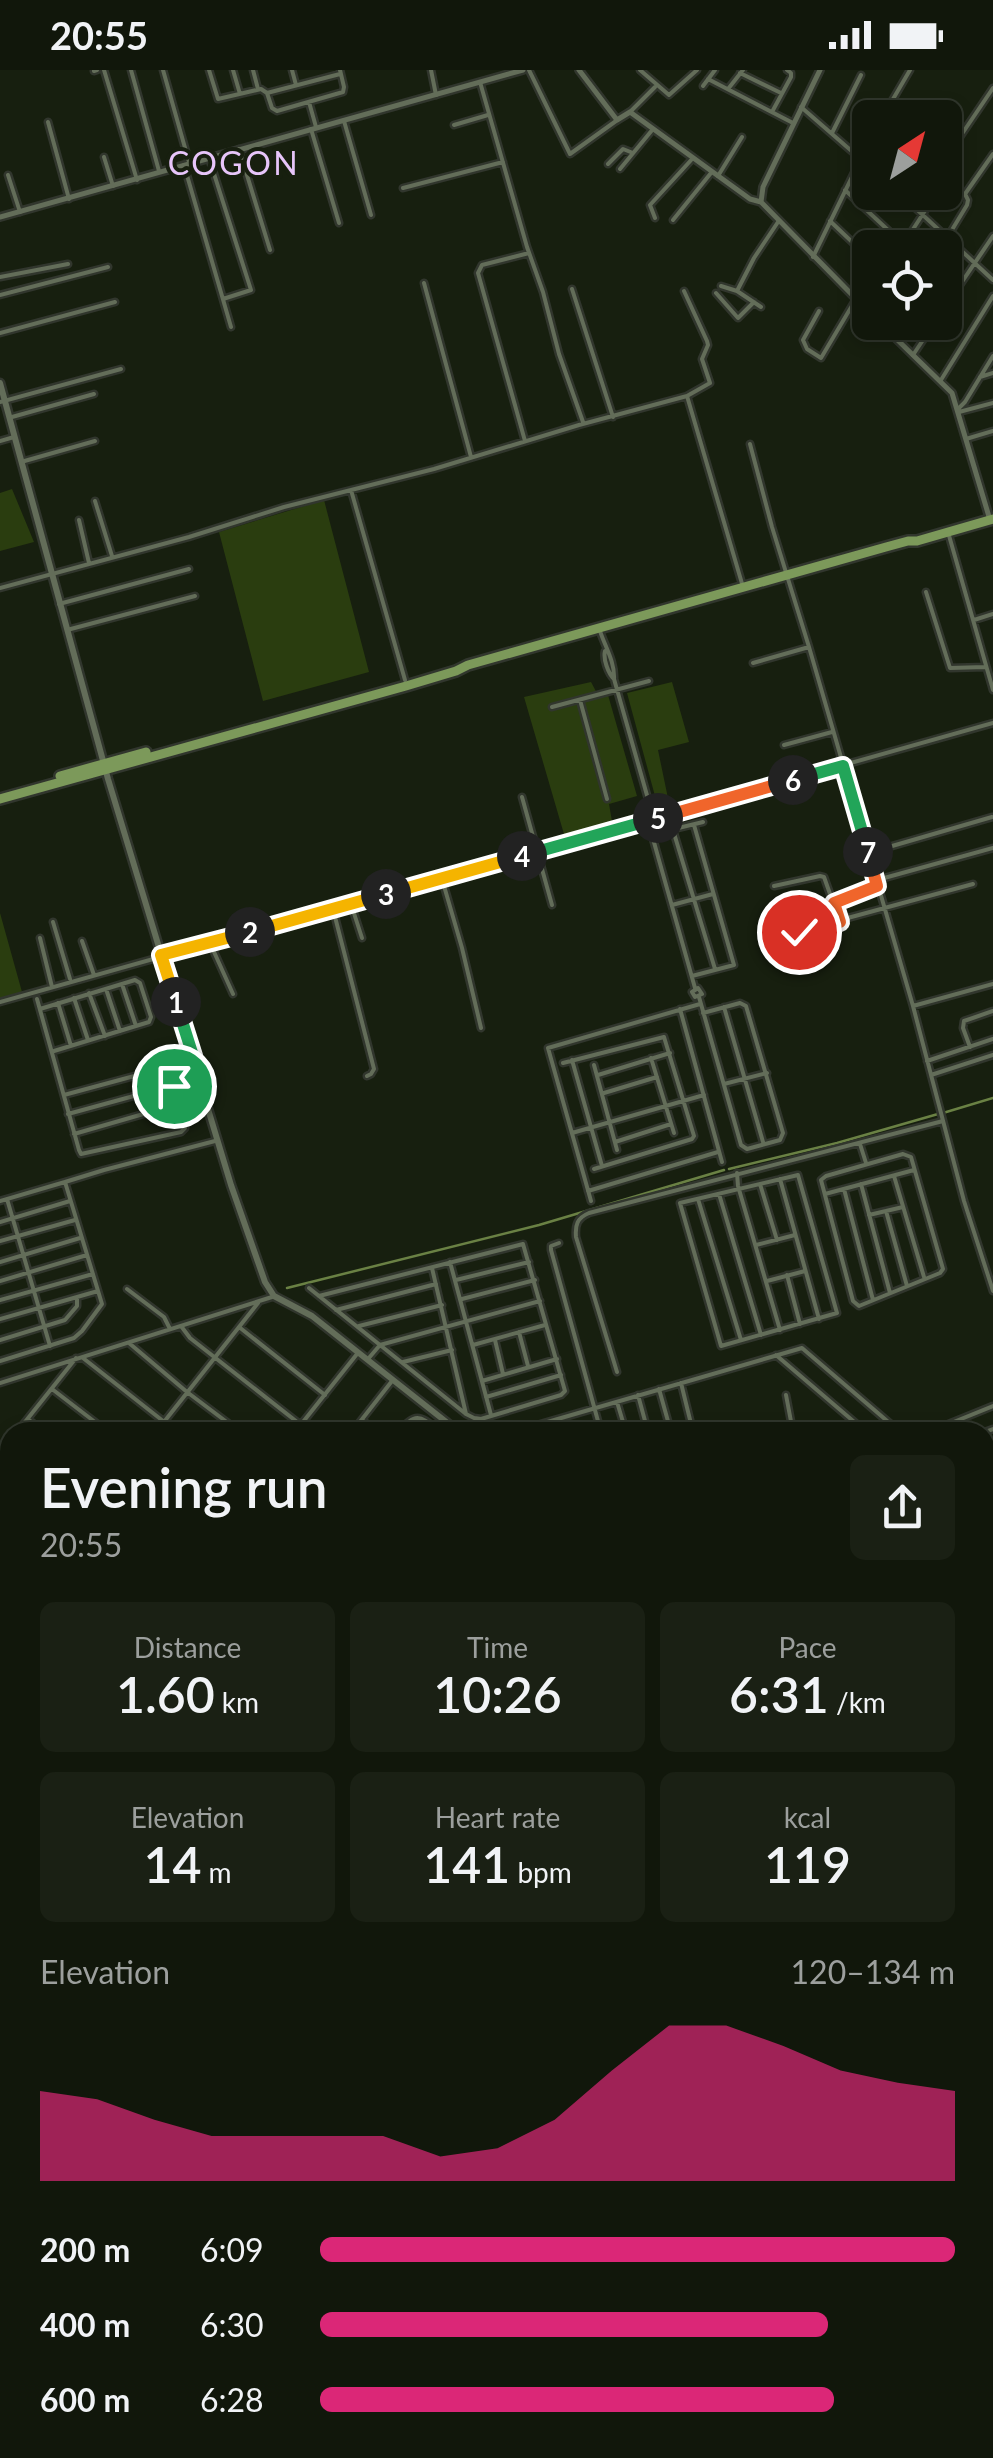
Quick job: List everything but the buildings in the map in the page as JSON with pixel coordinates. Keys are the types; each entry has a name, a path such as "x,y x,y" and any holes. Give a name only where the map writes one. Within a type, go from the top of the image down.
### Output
{"highway":[{"path":"0,796 917,541 991,516"},
{"path":"908,541 991,516"},
{"path":"387,688 468,665"}],"main road":[{"path":"0,383 104,768 256,1259 274,1296 312,1316 447,1422"}],"street":[{"path":"98,70 137,180"},
{"path":"130,70 159,173"},
{"path":"163,70 231,328"},
{"path":"209,70 218,100 263,89 275,110 342,92 344,87 340,72 267,92"},
{"path":"233,70 240,94"},
{"path":"252,70 258,89"},
{"path":"292,70 296,85"},
{"path":"316,70 318,80"},
{"path":"431,70 436,95"},
{"path":"0,217 499,74 526,70 570,154 630,112 656,86"},
{"path":"580,70 618,120"},
{"path":"640,70 665,94 697,70"},
{"path":"702,86 715,70"},
{"path":"772,112 792,76 787,70"},
{"path":"760,202 761,191 820,70"},
{"path":"892,100 910,70"},
{"path":"728,90 741,72 782,94"},
{"path":"832,133 861,75"},
{"path":"708,79 793,123"},
{"path":"480,82 559,354 584,424"},
{"path":"962,133 993,88"},
{"path":"309,102 339,223"},
{"path":"801,107 852,152"},
{"path":"630,112 750,199 760,202 852,295"},
{"path":"454,125 490,115"},
{"path":"344,121 371,215"},
{"path":"48,122 69,199"},
{"path":"620,169 653,129"},
{"path":"673,220 742,137"},
{"path":"608,164 623,149 633,153"},
{"path":"240,150 270,250"},
{"path":"952,230 967,205 965,194 993,154"},
{"path":"104,158 113,187"},
{"path":"209,158 252,290 222,300"},
{"path":"655,218 650,206 693,158"},
{"path":"404,188 503,162"},
{"path":"8,174 20,212"},
{"path":"813,257 852,176"},
{"path":"845,190 886,230"},
{"path":"918,210 939,230"},
{"path":"912,230 925,210"},
{"path":"830,221 852,242"},
{"path":"737,291 778,222"},
{"path":"962,281 993,236"},
{"path":"962,251 993,280"},
{"path":"525,442 478,273 482,265 529,252"},
{"path":"0,278 68,264"},
{"path":"0,294 108,267"},
{"path":"424,283 471,457"},
{"path":"722,286 760,307"},
{"path":"572,290 613,417"},
{"path":"0,588 688,396 710,384 702,359 708,341 684,292"},
{"path":"716,293 738,318 754,302"},
{"path":"940,380 993,296"},
{"path":"0,333 115,302"},
{"path":"819,311 803,340 807,349 821,358 852,306"},
{"path":"898,340 952,393 991,516"},
{"path":"914,355 924,340"},
{"path":"958,410 993,356"},
{"path":"2,401 121,369"},
{"path":"980,378 993,374"},
{"path":"9,418 94,394"},
{"path":"688,396 743,587"},
{"path":"958,410 993,403"},
{"path":"966,440 993,431"},
{"path":"0,441 14,437"},
{"path":"21,462 95,442"},
{"path":"750,444 993,1291"},
{"path":"351,490 405,680"},
{"path":"96,501 112,556"},
{"path":"79,520 89,562"},
{"path":"948,532 993,690"},
{"path":"59,604 190,569"},
{"path":"926,592 949,666 986,666"},
{"path":"67,630 195,596"},
{"path":"972,620 993,614"},
{"path":"599,628 672,905 695,988 702,991 700,1000 742,1145 747,1148 780,1140 784,1135 746,1006 742,1003 704,1013"},
{"path":"753,663 809,647"},
{"path":"552,707 649,681"},
{"path":"580,700 607,799"},
{"path":"0,1002 993,723"},
{"path":"784,745 832,732"},
{"path":"522,797 552,905"},
{"path":"868,853 992,817"},
{"path":"666,832 703,822"},
{"path":"692,976 734,965 694,824"},
{"path":"673,830 716,970"},
{"path":"834,903 876,884 993,848"},
{"path":"774,886 822,876 840,922"},
{"path":"442,879 482,1028"},
{"path":"774,938 974,884"},
{"path":"672,905 714,894"},
{"path":"351,904 362,938"},
{"path":"333,909 374,1069 367,1076"},
{"path":"53,922 70,982"},
{"path":"40,938 52,987"},
{"path":"82,941 94,975"},
{"path":"210,943 233,994"},
{"path":"40,1009 135,980 140,984 151,1019 52,1051"},
{"path":"122,984 136,1026"},
{"path":"913,1006 993,984"},
{"path":"106,989 120,1031"},
{"path":"90,994 105,1036"},
{"path":"74,998 88,1040"},
{"path":"37,999 78,1150 84,1155 185,1128 174,1086 164,1068 64,1095"},
{"path":"591,1201 548,1048 700,1000"},
{"path":"58,1003 71,1046"},
{"path":"724,1007 764,1144"},
{"path":"680,1009 722,1162"},
{"path":"970,1047 964,1021 993,1011"},
{"path":"564,1063 662,1037 666,1039 684,1100 692,1139 594,1169"},
{"path":"927,1061 993,1039"},
{"path":"597,1075 670,1053"},
{"path":"931,1076 993,1054"},
{"path":"651,1058 674,1133"},
{"path":"572,1060 602,1166"},
{"path":"594,1065 617,1150"},
{"path":"724,1084 767,1073"},
{"path":"602,1094 657,1077"},
{"path":"68,1114 174,1086"},
{"path":"572,1133 704,1095"},
{"path":"74,1134 205,1096"},
{"path":"618,1372 576,1236 578,1221 588,1213 943,1121"},
{"path":"615,1142 671,1124"},
{"path":"0,1201 218,1140"},
{"path":"859,1142 866,1163"},
{"path":"588,1191 719,1152"},
{"path":"906,1153 914,1170 943,1267 941,1272 861,1306 852,1301 821,1182 824,1176 906,1153"},
{"path":"824,1194 914,1170"},
{"path":"734,1174 780,1330"},
{"path":"798,1175 837,1313 721,1346 680,1203 760,1184 798,1175"},
{"path":"894,1176 924,1278"},
{"path":"780,1179 819,1320"},
{"path":"0,1360 78,1335 101,1306 65,1182"},
{"path":"760,1184 777,1240"},
{"path":"861,1184 890,1293"},
{"path":"844,1189 873,1300"},
{"path":"719,1194 761,1335"},
{"path":"698,1198 741,1340"},
{"path":"7,1199 50,1346"},
{"path":"0,1222 70,1201"},
{"path":"869,1215 903,1207"},
{"path":"886,1211 907,1286"},
{"path":"0,1241 76,1220"},
{"path":"756,1246 795,1236"},
{"path":"0,1262 80,1238"},
{"path":"559,1243 551,1248 598,1422"},
{"path":"309,1288 318,1296 357,1327 380,1344 466,1414 477,1419 563,1394 565,1389 522,1244 318,1296"},
{"path":"0,1281 87,1255"},
{"path":"450,1262 491,1416"},
{"path":"455,1280 529,1262"},
{"path":"432,1266 466,1414"},
{"path":"766,1281 805,1271"},
{"path":"0,1300 93,1274"},
{"path":"787,1276 800,1325"},
{"path":"460,1299 534,1280"},
{"path":"336,1310 436,1284"},
{"path":"127,1289 168,1324 181,1326 274,1296"},
{"path":"0,1319 98,1291"},
{"path":"0,1340 68,1318 77,1306 76,1298"},
{"path":"368,1360 380,1344 540,1301"},
{"path":"79,1358 164,1422 258,1302"},
{"path":"357,1327 442,1306"},
{"path":"0,1382 128,1343 168,1324"},
{"path":"472,1344 547,1324"},
{"path":"181,1326 190,1338 296,1422"},
{"path":"239,1327 325,1395"},
{"path":"518,1332 528,1367"},
{"path":"494,1338 503,1374"},
{"path":"128,1343 227,1422"},
{"path":"547,1422 802,1348 888,1422"},
{"path":"402,1362 452,1350"},
{"path":"302,1422 358,1352"},
{"path":"776,1355 854,1422"},
{"path":"31,1422 28,1420 79,1358"},
{"path":"482,1380 556,1359"},
{"path":"486,1396 561,1375"},
{"path":"364,1422 362,1420 393,1379"},
{"path":"681,1383 691,1422"},
{"path":"52,1389 95,1422"},
{"path":"659,1390 667,1422"},
{"path":"786,1395 792,1422"},
{"path":"638,1396 645,1422"},
{"path":"617,1402 623,1422"},
{"path":"954,1422 993,1406"}],"green space":[{"path":"12,489 34,542 0,551 0,493"},
{"path":"324,500 369,672 263,701 219,532"},
{"path":"591,682 599,697 608,695 637,796 609,804 613,827 566,841 524,697"},
{"path":"672,682 689,742 658,750 669,803 658,807 627,693"},
{"path":"0,913 22,992 0,998"}],"waterway":[{"path":"943,1113 993,1098"},
{"path":"729,1169 938,1114"},
{"path":"287,1288 539,1225 724,1170"}],"district":[{"name":"COGON","path":"234,164"}],"route":[{"path":"174,1086 178,1102 205,1094 161,955 843,766 877,886 834,903 840,922 799,932"}]}
